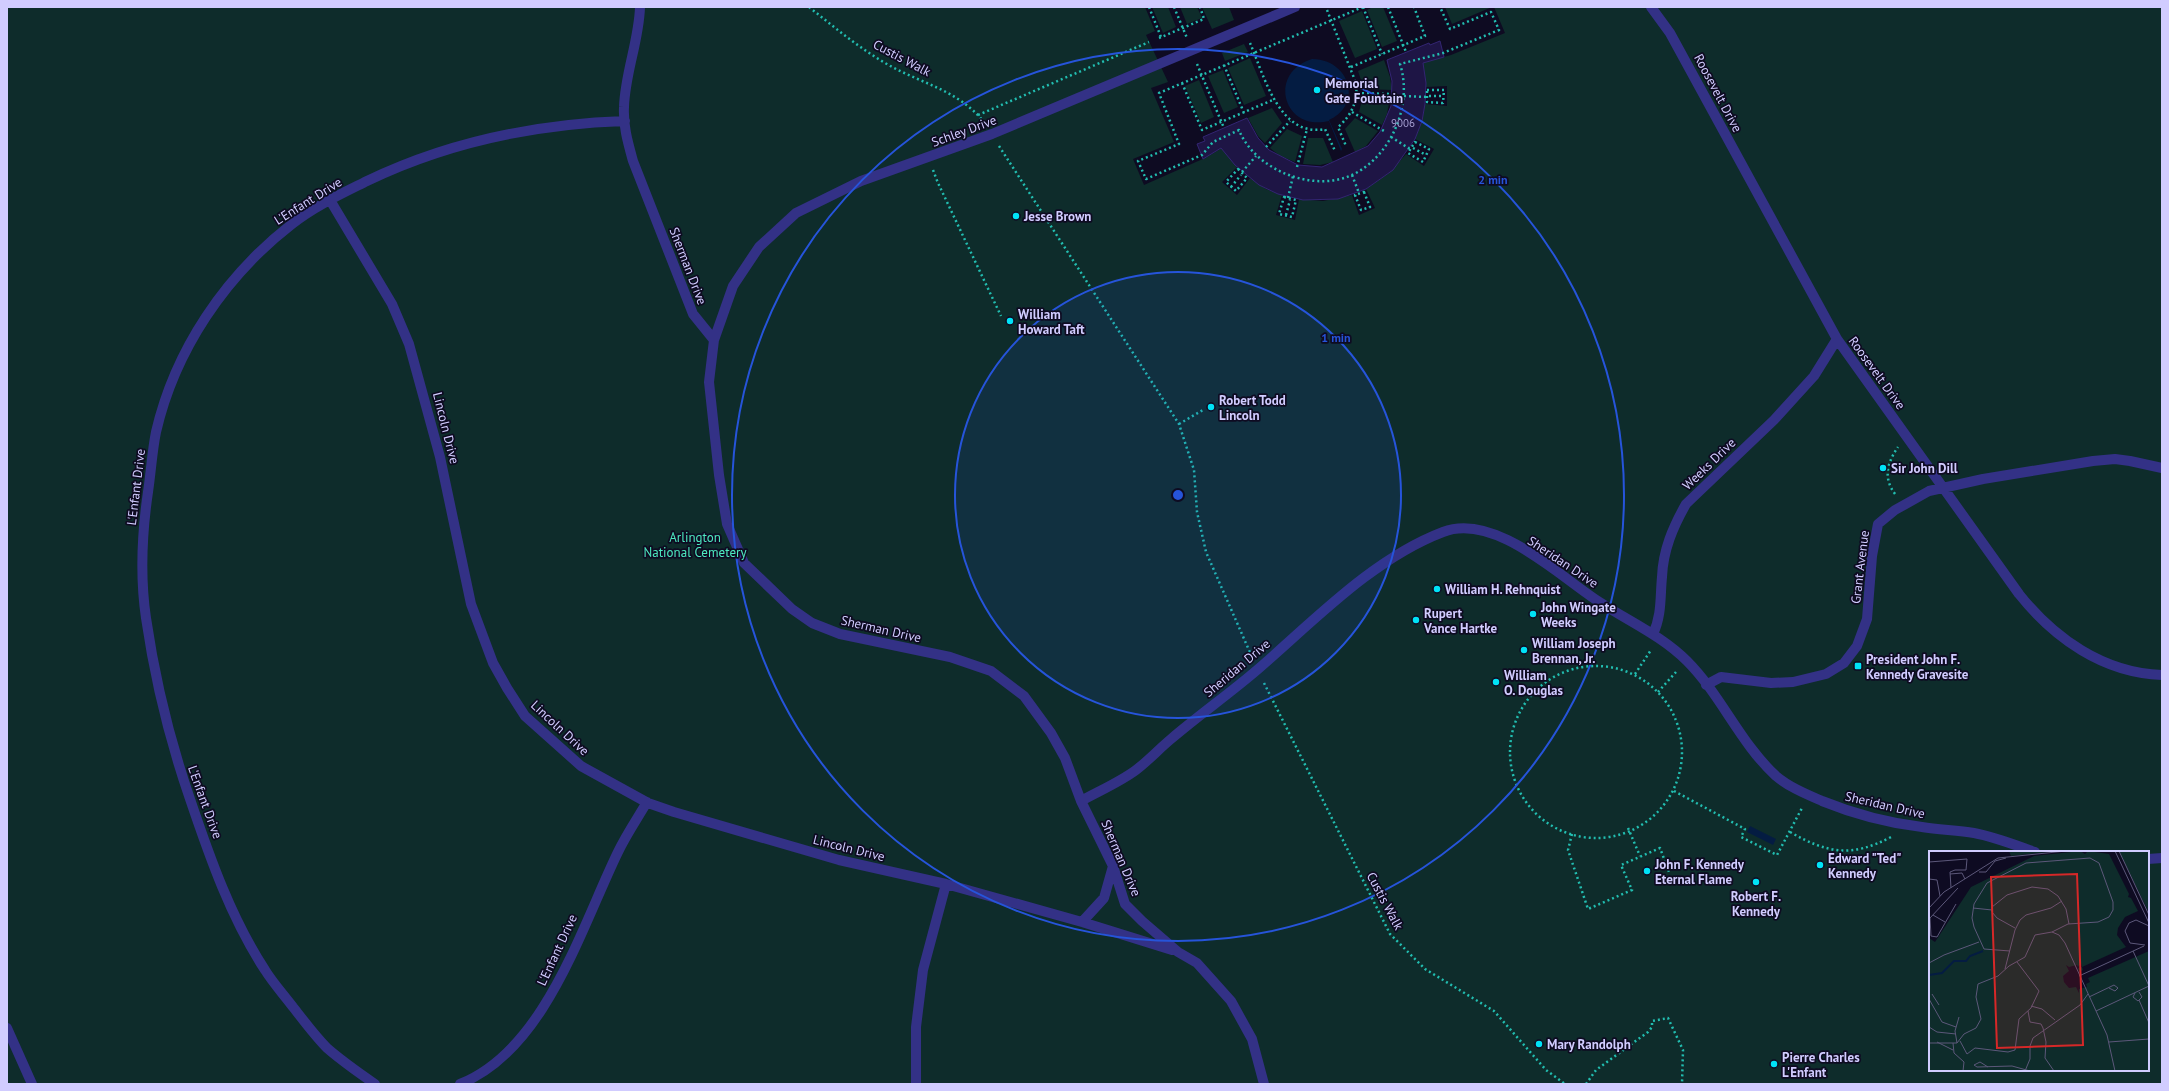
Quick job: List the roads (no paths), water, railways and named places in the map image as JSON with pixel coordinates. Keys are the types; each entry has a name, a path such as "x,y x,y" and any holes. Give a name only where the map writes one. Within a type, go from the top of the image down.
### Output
{"lane":[{"name":"Sherman Drive","path":"640,7 640,25 624,106 626,138 633,161 693,314 714,340 709,382 719,475 727,524 744,563 792,609 812,623 840,634 950,657 991,671 1024,696 1051,732 1065,758 1081,801 1112,866 1125,904 1142,922 1178,952 1197,963 1232,1001 1252,1039 1264,1084"},
{"name":"Schley Drive","path":"714,340 733,286 759,247 796,213 861,181 992,134 1282,10 1295,7"},
{"name":"Roosevelt Drive","path":"1651,7 1670,33 1837,338 2019,594 2050,629 2071,645 2091,656 2138,672 2162,675"},
{"name":"L'Enfant Drive","path":"375,1084 325,1046 266,972 247,941 226,896 178,765 163,708 145,615 143,570 145,518 156,435 164,403 175,372 215,303 265,246 295,222 330,200 397,167 478,140 519,131 625,121"},
{"name":"Lincoln Drive","path":"330,200 392,304 409,344 440,457 471,604 493,663 525,716 555,744 581,766 647,802 674,812 838,860 946,884 1082,922 1178,952"},
{"name":"Weeks Drive","path":"1653,634 1659,621 1662,577 1666,550 1676,522 1686,504 1774,420 1814,376 1837,338"},
{"name":"Grant Avenue","path":"1706,685 1721,677 1771,683 1793,682 1826,674 1844,663 1857,646 1867,619 1872,556 1878,524 1903,506 1930,491 1983,478 2093,461 2115,459 2162,468"},
{"name":"Sheridan Drive","path":"1081,801 1135,771 1171,739 1258,670 1310,622 1376,570 1426,540 1457,528 1480,530 1511,543 1546,564 1602,604 1668,643 1689,662 1774,774 1808,796 1863,815 1916,826 1985,835 2032,851"},
{"name":"L'Enfant Drive","path":"460,1084 487,1068 506,1053 538,1016 556,986 618,850 647,802"},
{"path":"2149,859 2162,858"},
{"path":"1082,922 1104,898 1112,866"},
{"path":"916,1084 916,1027 923,970 946,884"},
{"path":"7,1028 32,1084"}],"water":[{"name":"Memorial Gate Fountain","path":"1312,59 1325,61 1335,66 1343,74 1348,84 1349,94 1346,104 1340,113 1329,120 1342,149 1341,151 1329,121 1313,122 1301,118 1292,110 1286,99 1285,88 1289,76 1298,66"},
{"path":"1750,826 1776,839 1773,845 1747,832"}],"place":[{"name":"Memorial Gate Fountain","path":"1317,90"},
{"name":"Jesse Brown","path":"1016,216"},
{"name":"William Howard Taft","path":"1010,321"},
{"name":"Robert Todd Lincoln","path":"1211,407"},
{"name":"Sir John Dill","path":"1883,468"},
{"name":"William H. Rehnquist","path":"1437,589"},
{"name":"John Wingate Weeks","path":"1533,614"},
{"name":"Rupert Vance Hartke","path":"1416,620"},
{"name":"William Joseph Brennan, Jr.","path":"1524,650"},
{"name":"President John F. Kennedy Gravesite","path":"1858,666"},
{"name":"William O. Douglas","path":"1496,682"},
{"name":"Edward \"Ted\" Kennedy","path":"1820,865"},
{"name":"John F. Kennedy Eternal Flame","path":"1647,871"},
{"name":"Robert F. Kennedy","path":"1756,882"},
{"name":"Mary Randolph","path":"1539,1044"},
{"name":"Pierre Charles L'Enfant","path":"1774,1064"}],"park label":[{"name":"Arlington National Cemetery","path":"695,544"}]}
